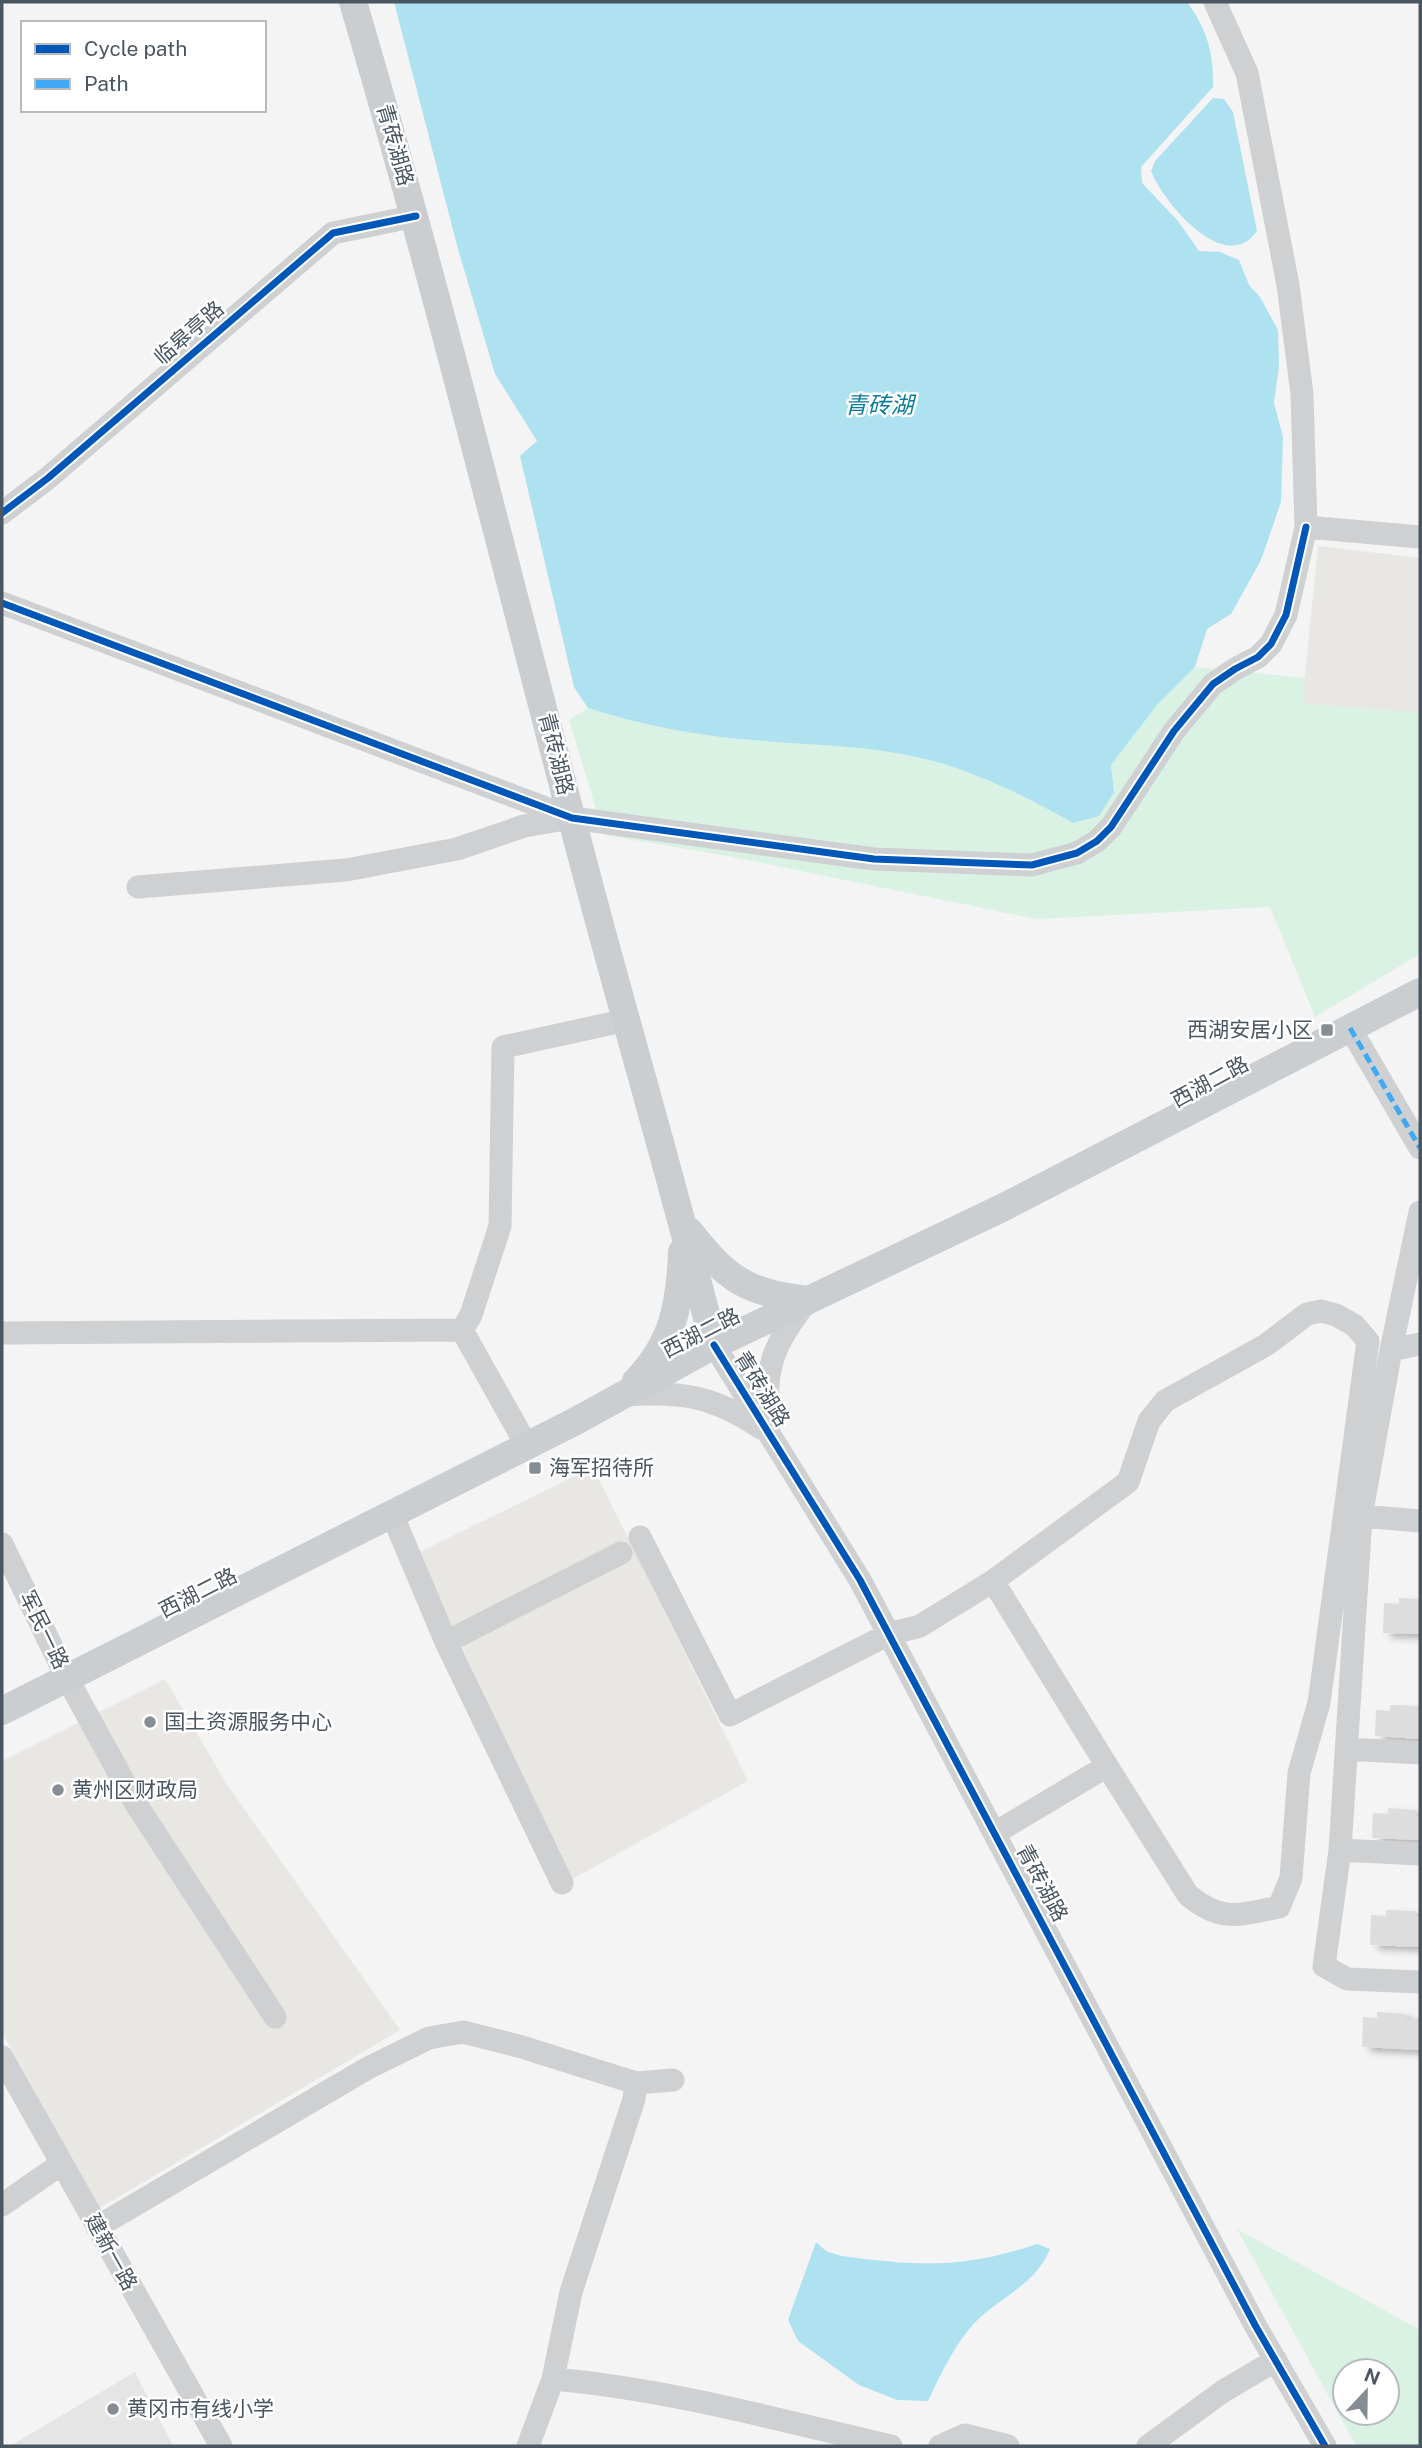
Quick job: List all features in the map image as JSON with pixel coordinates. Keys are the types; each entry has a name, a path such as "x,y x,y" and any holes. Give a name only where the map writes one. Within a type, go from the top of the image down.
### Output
{"main road":[{"name":"青砖湖路","path":"353,2 416,216 572,817 714,1345"},
{"name":"西湖二路","path":"2,1711 527,1446 714,1345 1002,1208 1420,992"},
{"path":"683,1225 715,1264 747,1287 808,1300"},
{"path":"622,1396 656,1360 673,1326 681,1285 683,1225"}],"street":[{"path":"2,603 572,817 874,859 1032,865 1077,853 1097,842 1111,827 1174,731 1213,684 1234,668 1258,657 1271,644 1286,615 1306,527 1302,394 1288,285 1247,73 1215,2"},
{"name":"临皋亭路","path":"2,513 48,478 332,233 416,216"},
{"path":"1306,527 1420,537"},
{"path":"138,887 346,870 457,849 524,826 572,817"},
{"path":"462,1330 471,1315 500,1226 503,1046 627,1020"},
{"path":"1350,1028 1420,1148"},
{"path":"1419,1223 1391,1350 1361,1516 1340,1850 1324,1966 1347,1979 1420,1982"},
{"path":"768,1432 766,1394 770,1362 782,1334 808,1300"},
{"path":"640,1537 730,1715 889,1634 920,1626 993,1581 1128,1482 1149,1421 1165,1401 1266,1345 1307,1314 1321,1311 1336,1315 1354,1325 1368,1341 1319,1703 1298,1773 1291,1878 1279,1907 1233,1916 1207,1911 1188,1895 993,1581"},
{"path":"2,1333 462,1330"},
{"path":"462,1330 527,1446"},
{"path":"1391,1350 1420,1344"},
{"name":"青砖湖路","path":"714,1345 860,1580 1276,2360 1325,2446"},
{"path":"622,1396 667,1392 705,1398 737,1412 768,1432"},
{"path":"392,1514 446,1642 562,1883"},
{"path":"1361,1516 1420,1521"},
{"name":"军民一路","path":"2,1544 68,1678 136,1804 275,2017"},
{"path":"446,1642 621,1553"},
{"path":"1347,1749 1420,1753"},
{"path":"995,1833 1107,1766"},
{"path":"1340,1850 1420,1854"},
{"path":"97,2227 368,2067 429,2038 463,2032 522,2047 636,2083 673,2080"},
{"name":"建新一路","path":"2,2057 221,2446"},
{"path":"528,2446 553,2379 571,2292 634,2099 636,2083"},
{"path":"2,2205 61,2164"},
{"path":"1148,2446 1222,2392 1276,2360"},
{"path":"553,2379 598,2383 698,2401 891,2446"},
{"path":"940,2446 965,2435 1008,2446"}],"shaded area":[{"path":"1318,546 1420,558 1420,713 1302,704"},
{"path":"593,1467 748,1781 571,1880 418,1553"},
{"path":"165,1679 226,1783 400,2030 100,2208 2,2032 2,1761"},
{"name":"黄冈市有线小学","path":"135,2372 173,2446 10,2446"}],"green space":[{"path":"1195,667 1305,678 1303,704 1420,713 1420,954 1315,1017 1270,907 1037,919 728,856 604,835 569,720 588,708 702,734 899,753 941,763 980,777 1073,823 1114,792 1111,765 1157,705"},
{"path":"1237,2229 1420,2330 1420,2446 1356,2446 1346,2427 1401,2427 1401,2357 1331,2357 1331,2400"}],"water":[{"name":"青砖湖","path":"394,2 1187,2 1200,22 1208,42 1213,87 1141,167 1142,183 1178,221 1199,251 1220,252 1239,260 1249,285 1260,297 1278,330 1279,366 1274,403 1283,437 1281,502 1261,560 1231,614 1207,629 1195,667 1157,705 1111,765 1114,792 1099,816 1073,823 980,777 941,763 899,753 702,734 645,724 588,708 574,687 520,456 537,441 495,374 458,249"},
{"path":"1213,98 1224,99 1233,112 1257,231 1244,243 1229,245 1196,230 1168,200 1151,171 1155,161"},
{"path":"816,2242 826,2251 841,2256 917,2263 986,2258 1037,2244 1050,2249 1038,2270 1022,2286 984,2314 966,2333 928,2401 897,2400 859,2385 798,2341 788,2320"}],"building":[{"path":"1399,1598 1420,1599 1420,1634 1383,1633 1384,1603 1399,1604"},
{"path":"1390,1705 1419,1706 1420,1739 1375,1736 1376,1710 1390,1711"},
{"path":"1388,1808 1416,1810 1416,1815 1420,1815 1420,1840 1372,1838 1373,1813 1388,1814"},
{"path":"1386,1910 1415,1911 1415,1916 1420,1916 1420,1947 1370,1945 1371,1915 1386,1916"},
{"path":"1377,2012 1406,2014 1406,2019 1420,2019 1420,2050 1362,2047 1363,2017 1377,2018"}],"marked path":[{"path":"1350,1028 1420,1148"}],"cycle path":[{"path":"2,513 48,478 333,233 416,216"},
{"path":"2,603 572,818 874,859 1032,865 1077,853 1097,841 1111,827 1174,731 1213,684 1258,657 1271,644 1286,615 1306,527"},
{"path":"714,1345 860,1580 1255,2325 1325,2446"}],"place":[{"name":"西湖安居小区","path":"1327,1030"},
{"name":"海军招待所","path":"535,1468"},
{"name":"国土资源服务中心","path":"150,1722"},
{"name":"黄州区财政局","path":"58,1790"},
{"name":"黄冈市有线小学","path":"113,2409"}]}
